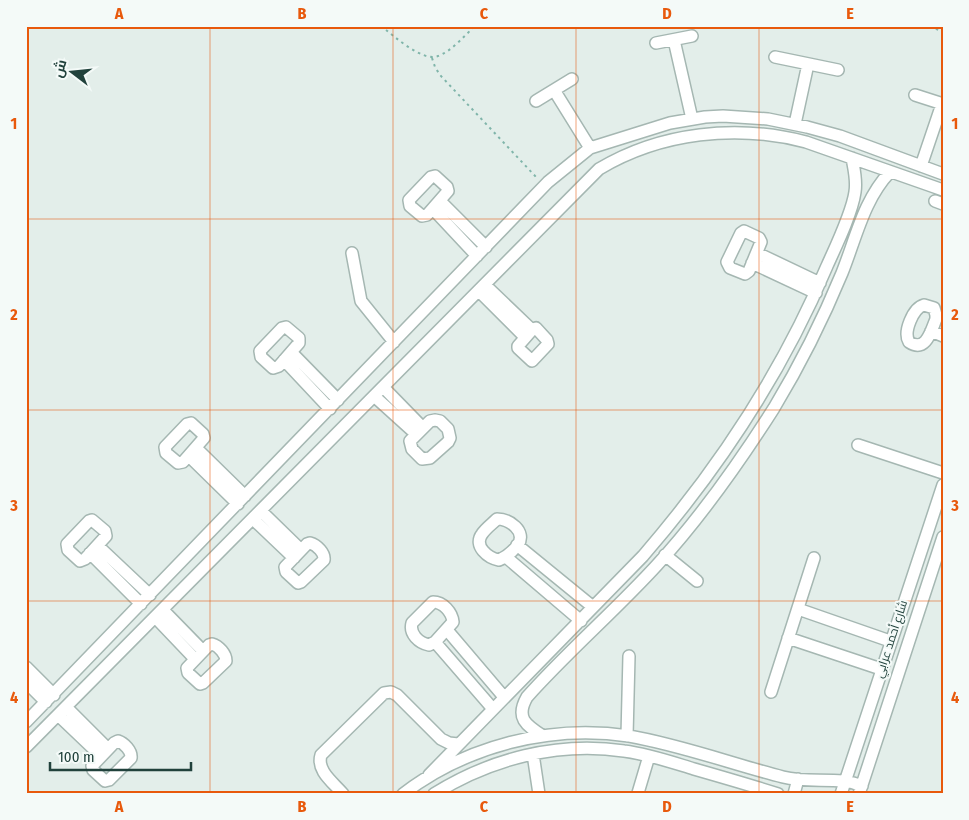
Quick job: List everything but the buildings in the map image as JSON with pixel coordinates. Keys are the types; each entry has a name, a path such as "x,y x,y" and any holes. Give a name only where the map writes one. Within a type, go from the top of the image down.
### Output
{"street":[{"path":"656,43 692,36"},
{"path":"674,40 692,119"},
{"path":"775,57 838,70"},
{"path":"795,124 808,64"},
{"path":"536,100 572,79"},
{"path":"554,90 590,148"},
{"path":"915,95 942,104 921,166"},
{"path":"26,722 548,182 590,148 652,128 692,119 723,116 746,117 795,124 840,136 943,174"},
{"path":"746,117 746,133"},
{"path":"28,743 159,614 599,169 617,158 655,145 692,136 710,133 746,133 788,138 943,190"},
{"path":"430,775 458,744 610,591 673,521 728,448 777,369 818,288 853,202 856,183 852,158"},
{"path":"543,736 524,722 522,709 527,697 623,601 665,555 720,488 775,406 822,318 842,273 872,194 890,172"},
{"path":"477,256 436,205 486,247"},
{"path":"352,253 361,301 394,342"},
{"path":"755,258 818,288"},
{"path":"482,288 528,333"},
{"path":"931,331 943,336"},
{"path":"330,409 288,357 338,400"},
{"path":"374,396 420,431 383,387"},
{"path":"320,418 333,437"},
{"path":"858,445 943,473"},
{"path":"192,452 241,500"},
{"name":"شارع أحمد عرابي","path":"841,794 943,485"},
{"path":"257,515 297,554"},
{"path":"497,519 509,521 519,534 518,545 506,557 499,560 489,557 480,547 480,535 497,519"},
{"path":"209,534 223,549"},
{"path":"403,794 445,766 477,752 510,742 543,736 577,733 628,736 798,780 845,781 860,790 943,536"},
{"path":"518,545 593,607"},
{"path":"94,549 145,600"},
{"path":"665,555 697,581"},
{"path":"506,557 581,622"},
{"path":"771,692 814,558"},
{"path":"610,591 623,601"},
{"path":"433,602 442,604 451,613 453,622 435,642 429,645 422,643 414,635 411,627 412,623 433,602"},
{"path":"798,609 890,641"},
{"path":"159,614 199,655"},
{"path":"447,630 504,698"},
{"path":"788,638 881,669"},
{"path":"435,642 493,709"},
{"path":"628,736 629,656"},
{"path":"26,667 50,698"},
{"path":"26,682 50,698"},
{"path":"343,794 321,769 319,762 321,755 384,693 391,692 397,695 441,738 449,743 458,744"},
{"path":"62,711 104,752"},
{"path":"860,734 876,739"},
{"path":"434,794 477,771 511,759 533,754 587,748 623,751 649,756 778,794"},
{"path":"533,754 539,794"},
{"path":"638,793 649,756"},
{"path":"794,794 798,780"}],"path":[{"path":"381,26 418,53 432,58 443,54 475,26"},
{"path":"930,26 943,32"},
{"path":"432,58 440,75 538,179"}]}
